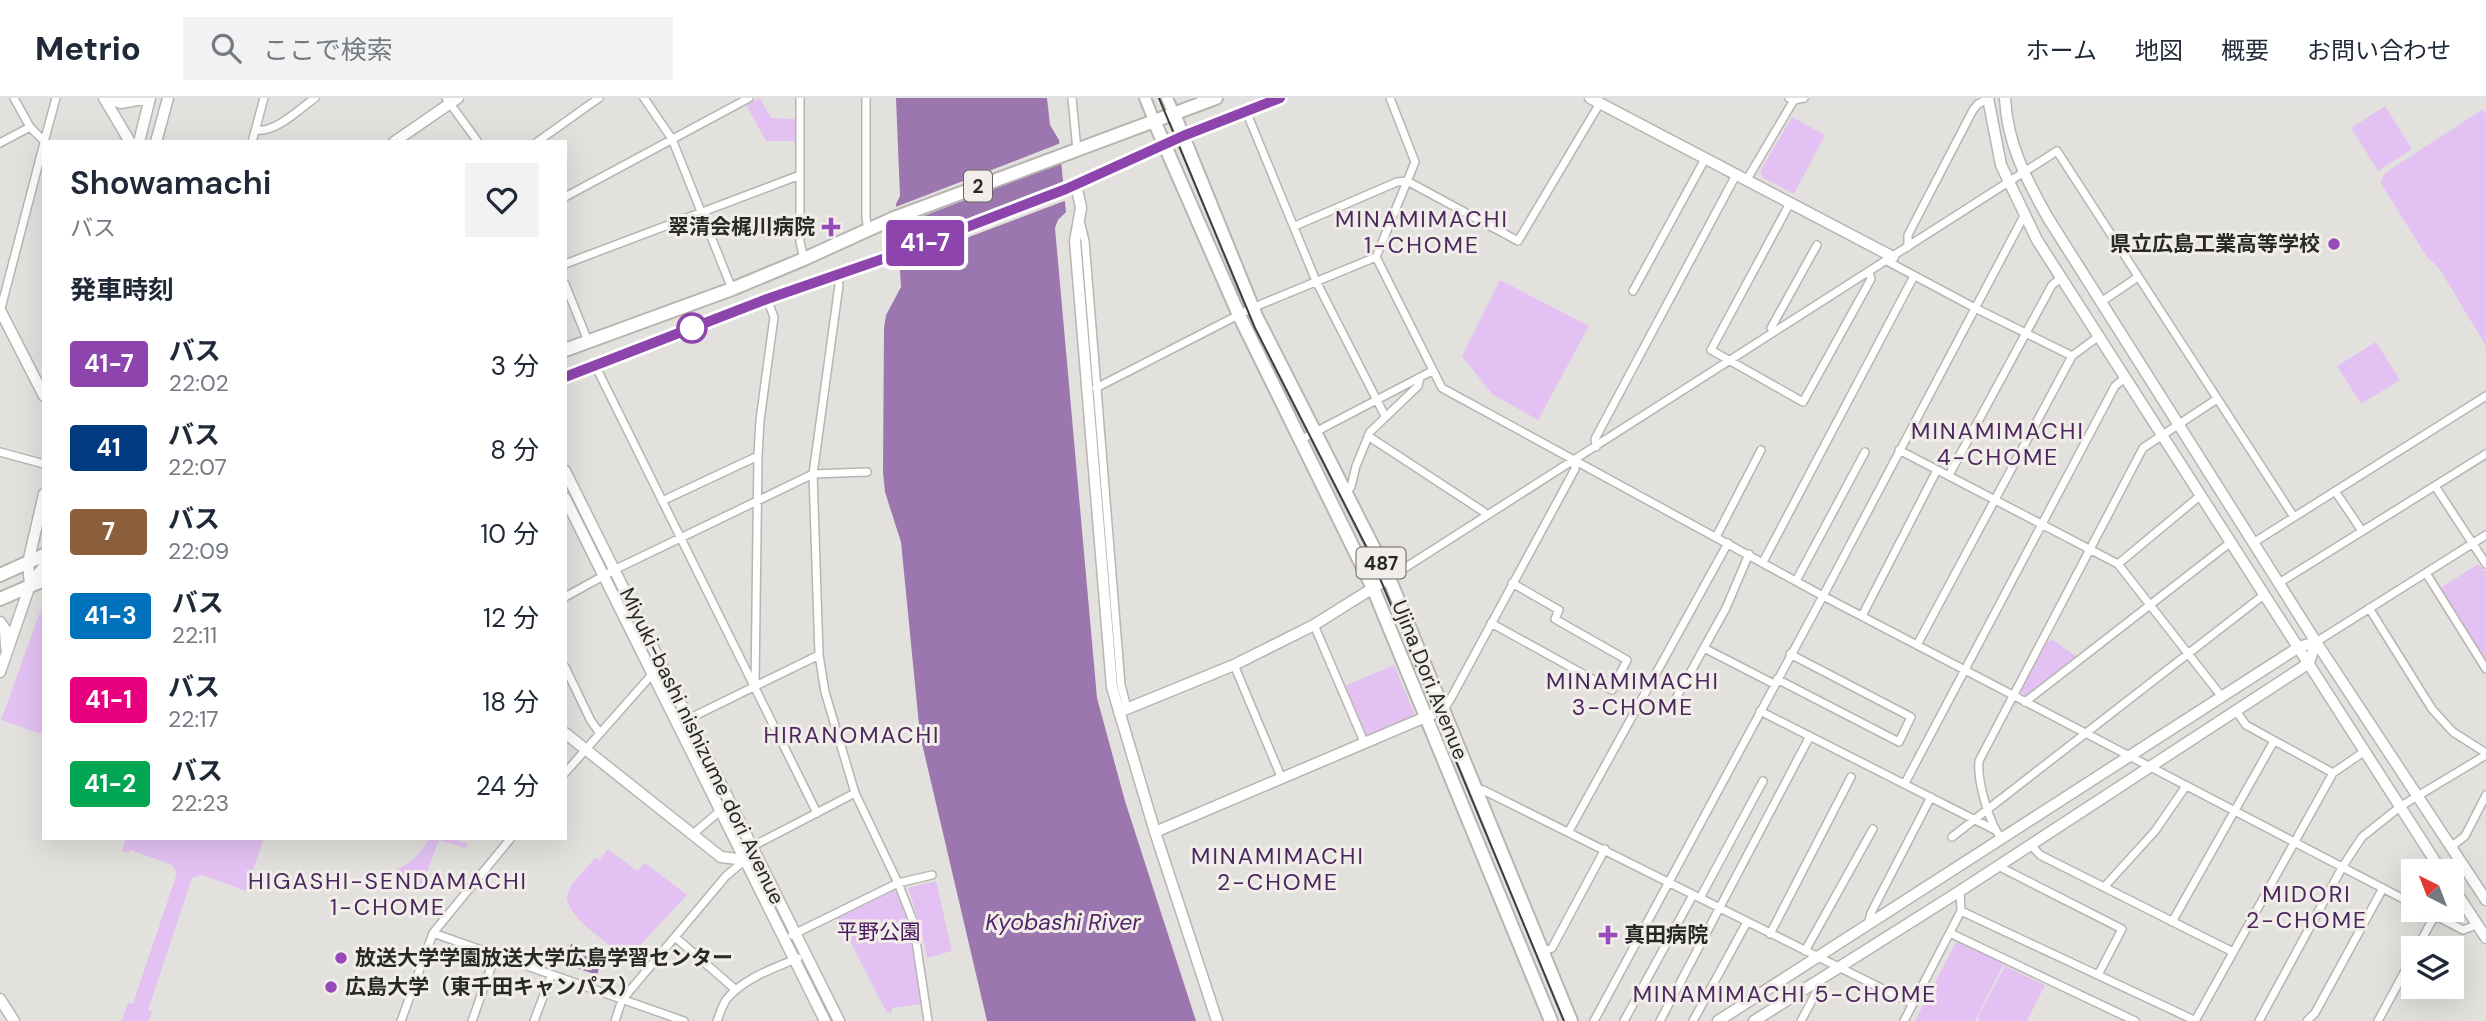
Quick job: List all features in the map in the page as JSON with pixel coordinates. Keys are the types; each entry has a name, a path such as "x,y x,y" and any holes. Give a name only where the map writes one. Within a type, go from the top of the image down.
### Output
{"highway":[{"name":"2","path":"567,350 732,289 894,218 1216,98"},
{"name":"2","path":"567,376 767,299 897,254 1071,186 1183,136 1280,98"},
{"name":"Ujina Dori Avenue","path":"1174,114 1252,308 1389,579 1571,1021"},
{"name":"Ujina Dori Avenue","path":"1154,122 1239,315 1373,588 1551,1021"},
{"path":"0,575 42,556"},
{"path":"0,599 42,581"}],"main road":[{"path":"1145,98 1154,122"},
{"path":"1167,98 1174,114"}],"street":[{"path":"14,98 30,127 42,140"},
{"path":"45,140 56,98"},
{"path":"106,98 121,103 149,98 139,140"},
{"path":"106,98 129,140"},
{"path":"157,140 168,98"},
{"path":"253,140 264,98"},
{"path":"256,130 272,128 315,98"},
{"path":"540,140 599,98"},
{"path":"644,98 672,139 732,289"},
{"path":"567,196 749,98"},
{"path":"800,98 800,242 804,259"},
{"path":"866,98 868,229"},
{"path":"1072,98 1077,150"},
{"path":"1096,388 1252,308 1376,257 1415,162 1390,98"},
{"path":"1590,98 1790,203 1975,308 2072,356"},
{"path":"1596,447 1595,439 1741,178 1792,99 1804,98"},
{"path":"2005,98 2009,130 2017,160 2048,218 2316,642 2485,894"},
{"path":"1908,247 1908,235 1973,110 1988,99 1994,134 2008,183 2037,240 2434,859"},
{"path":"397,140 451,100 477,140"},
{"path":"1295,226 1398,182 1407,181 1518,241 1600,103"},
{"path":"1246,111 1317,281 1385,416"},
{"path":"0,143 30,127"},
{"path":"42,150 0,311 42,392"},
{"path":"1123,710 1234,665 1314,625 1575,461 2057,151 2294,517"},
{"path":"1633,291 1705,159"},
{"path":"567,263 800,175"},
{"path":"1071,186 1081,208 1075,241 1110,668 1155,832 1217,1021"},
{"path":"1790,203 1711,350 1803,402 1871,279 1869,272"},
{"path":"1594,1021 2025,215"},
{"path":"1080,217 1085,241 1123,710"},
{"path":"1774,332 1771,328 1817,244"},
{"path":"1376,257 1442,388 1823,596 2401,898"},
{"path":"836,274 839,285 813,474 819,655 825,692 855,793 898,883 915,932 928,1021"},
{"path":"1763,562 1914,275"},
{"path":"2101,302 2138,277"},
{"path":"1949,475 2052,285 2061,278"},
{"path":"567,289 588,341"},
{"path":"755,686 758,456 760,420 774,317 767,299"},
{"path":"1917,645 2072,356 2099,337"},
{"path":"595,365 817,813"},
{"path":"1300,440 1432,371"},
{"path":"1345,492 1352,487 1356,466 1368,436 1385,416 1418,386 1420,377"},
{"path":"1905,783 2115,386 2126,378"},
{"path":"2002,839 1995,830 1988,807 1978,772 1979,761 2143,448 2217,399"},
{"path":"2253,543 2485,399"},
{"path":"1368,436 1486,516"},
{"path":"1716,537 1761,450"},
{"path":"1899,450 2118,564 2222,697"},
{"path":"0,452 42,463"},
{"path":"1797,580 1865,452"},
{"path":"2278,583 2486,454"},
{"path":"662,501 758,456"},
{"path":"1155,832 1442,710 1450,700 1574,468 1575,461"},
{"path":"1862,616 1937,470"},
{"path":"567,596 614,569 813,474 867,472"},
{"name":"Miyuki-bashi nishizume dori Avenue","path":"567,475 753,846 825,1021"},
{"path":"2435,486 2486,564"},
{"path":"2335,491 2362,531"},
{"path":"2118,564 2201,495"},
{"path":"30,585 28,563 42,502"},
{"name":"Miyuki-bashi nishizume dori Avenue","path":"567,502 745,860 790,936"},
{"path":"1718,1021 2299,647 2316,642 2486,535"},
{"path":"2025,702 2231,542"},
{"path":"1569,831 1728,543"},
{"path":"1674,702 1726,608 1749,554"},
{"path":"0,672 30,585 42,569"},
{"path":"2426,573 2486,669"},
{"path":"1490,623 1612,690 1627,660 1555,620 1559,610 1512,583"},
{"path":"1952,837 2265,594"},
{"path":"2259,1021 2343,866 2362,837 2401,806 2486,754 2453,732 2432,709 2368,608"},
{"path":"0,622 5,629 4,661"},
{"path":"1314,625 1365,744"},
{"path":"1754,1021 1960,891 2309,663 2316,642"},
{"path":"1704,648 1899,742 1911,717 1790,654"},
{"path":"678,724 819,655"},
{"path":"1234,665 1282,779"},
{"path":"567,771 652,673 663,667"},
{"path":"567,671 599,732"},
{"path":"1620,674 1647,689"},
{"path":"1760,711 1995,830"},
{"path":"2236,711 2246,725 2333,773"},
{"path":"567,735 721,857 745,860"},
{"path":"1660,1021 1811,736"},
{"path":"2172,922 2274,741"},
{"path":"1961,911 2195,1021 2333,773 2365,751"},
{"path":"1770,934 1851,777"},
{"path":"1624,1021 1763,780"},
{"path":"2105,886 2155,831 2186,786"},
{"path":"1474,789 1483,790 1569,831 1913,1004"},
{"path":"615,1021 622,1000 726,877 745,860 753,846 855,793"},
{"path":"2451,847 2465,836 2486,795"},
{"path":"1868,926 1871,913 1931,797"},
{"path":"693,834 721,810"},
{"path":"1805,951 1873,829"},
{"path":"401,1021 432,933 509,840"},
{"path":"2031,845 2040,855 2233,952"},
{"path":"1542,952 1552,948 1605,849"},
{"path":"1998,866 2122,929 2098,975"},
{"path":"790,936 898,883 932,875"},
{"path":"2306,1021 2315,1013 2383,888"},
{"path":"1905,1021 1961,911 1960,891"},
{"path":"2464,906 2486,938"},
{"path":"1693,1021 1747,922"},
{"path":"2448,922 2463,930 2476,925"},
{"path":"432,933 684,1021"},
{"path":"1950,933 2135,1021"},
{"path":"675,937 736,990"},
{"path":"471,1021 495,956"},
{"path":"718,1021 725,1002 736,990 800,957"},
{"name":"Miyuki-bashi nishizume dori Avenue","path":"800,957 841,1021"},
{"path":"534,1021 551,976"},
{"path":"2378,1021 2401,978"},
{"path":"1801,1021 1817,991 1819,980"},
{"path":"0,999 14,1021"}],"green space":[{"path":"760,98 771,118 796,119 796,141 766,141 746,105"},
{"path":"2385,106 2412,149 2378,171 2351,128"},
{"path":"2483,109 2486,114 2486,346 2439,268 2427,257 2380,182 2385,173"},
{"path":"1792,117 1825,135 1794,194 1763,178 1760,171"},
{"path":"1500,280 1589,326 1538,420 1492,394 1462,356"},
{"path":"2376,342 2400,380 2361,404 2337,366"},
{"path":"2478,564 2486,572 2486,663 2441,590"},
{"path":"42,607 42,734 1,720"},
{"path":"2053,640 2077,657 2077,660 2031,694 2027,696 2021,693 2020,690 2044,642"},
{"path":"1394,665 1414,713 1411,719 1370,737 1364,734 1345,686"},
{"path":"125,840 263,840 246,891 202,875 192,878 148,1010 152,1011 148,1021 122,1021 128,1003 133,1004 177,873 172,865 131,850 129,853 122,851"},
{"path":"429,840 439,840 421,888 382,876 381,873 396,870 410,862"},
{"path":"439,840 456,840 468,844 465,848"},
{"path":"608,849 637,871 645,863 687,895 627,959 579,919 567,900 568,892 577,879 596,857 599,860"},
{"path":"936,881 952,951 927,958 908,888"},
{"name":"平野公園","path":"894,891 898,893 911,933 922,1004 892,1008 892,1012 887,1013 838,918"},
{"path":"1957,940 2004,963 1975,1021 1915,1021"},
{"path":"2005,966 2045,985 2027,1021 1981,1021 1977,1019"}],"water":[{"name":"Kyobashi River","path":"896,98 1047,98 1050,125 1059,140 1066,212 1055,228 1097,698 1125,801 1196,1021 987,1021 920,735 901,542 885,492 883,472 884,328 886,315 901,287 896,204 900,196"},
{"path":"571,944 585,949 583,955 601,962 597,975 565,964"}],"pier":[{"path":"1061,143 1063,162 895,227 893,208"},
{"path":"1065,182 1067,200 898,264 896,246"}],"tram line":[{"path":"1159,98 1255,328 1369,552 1564,1021"}],"bus line":[{"name":"41-7","path":"567,376 1066,189 1183,136 1280,98"}],"place":[{"name":"翠清会梶川病院","path":"831,227"},
{"name":"県立広島工業高等学校","path":"2334,244"},
{"name":"真田病院","path":"1608,935"},
{"name":"放送大学学園放送大学広島学習センター","path":"341,958"},
{"name":"広島大学（東千田キャンパス）","path":"331,987"}],"district":[{"name":"MINAMIMACHI 1-CHOME","path":"1422,232"},
{"name":"MINAMIMACHI 4-CHOME","path":"1998,444"},
{"name":"MINAMIMACHI 3-CHOME","path":"1633,694"},
{"name":"HIRANOMACHI","path":"852,735"},
{"name":"MINAMIMACHI 2-CHOME","path":"1278,869"},
{"name":"HIGASHI-SENDAMACHI 1-CHOME","path":"388,894"},
{"name":"MIDORI 2-CHOME","path":"2307,907"},
{"name":"MINAMIMACHI 5-CHOME","path":"1785,994"}]}
